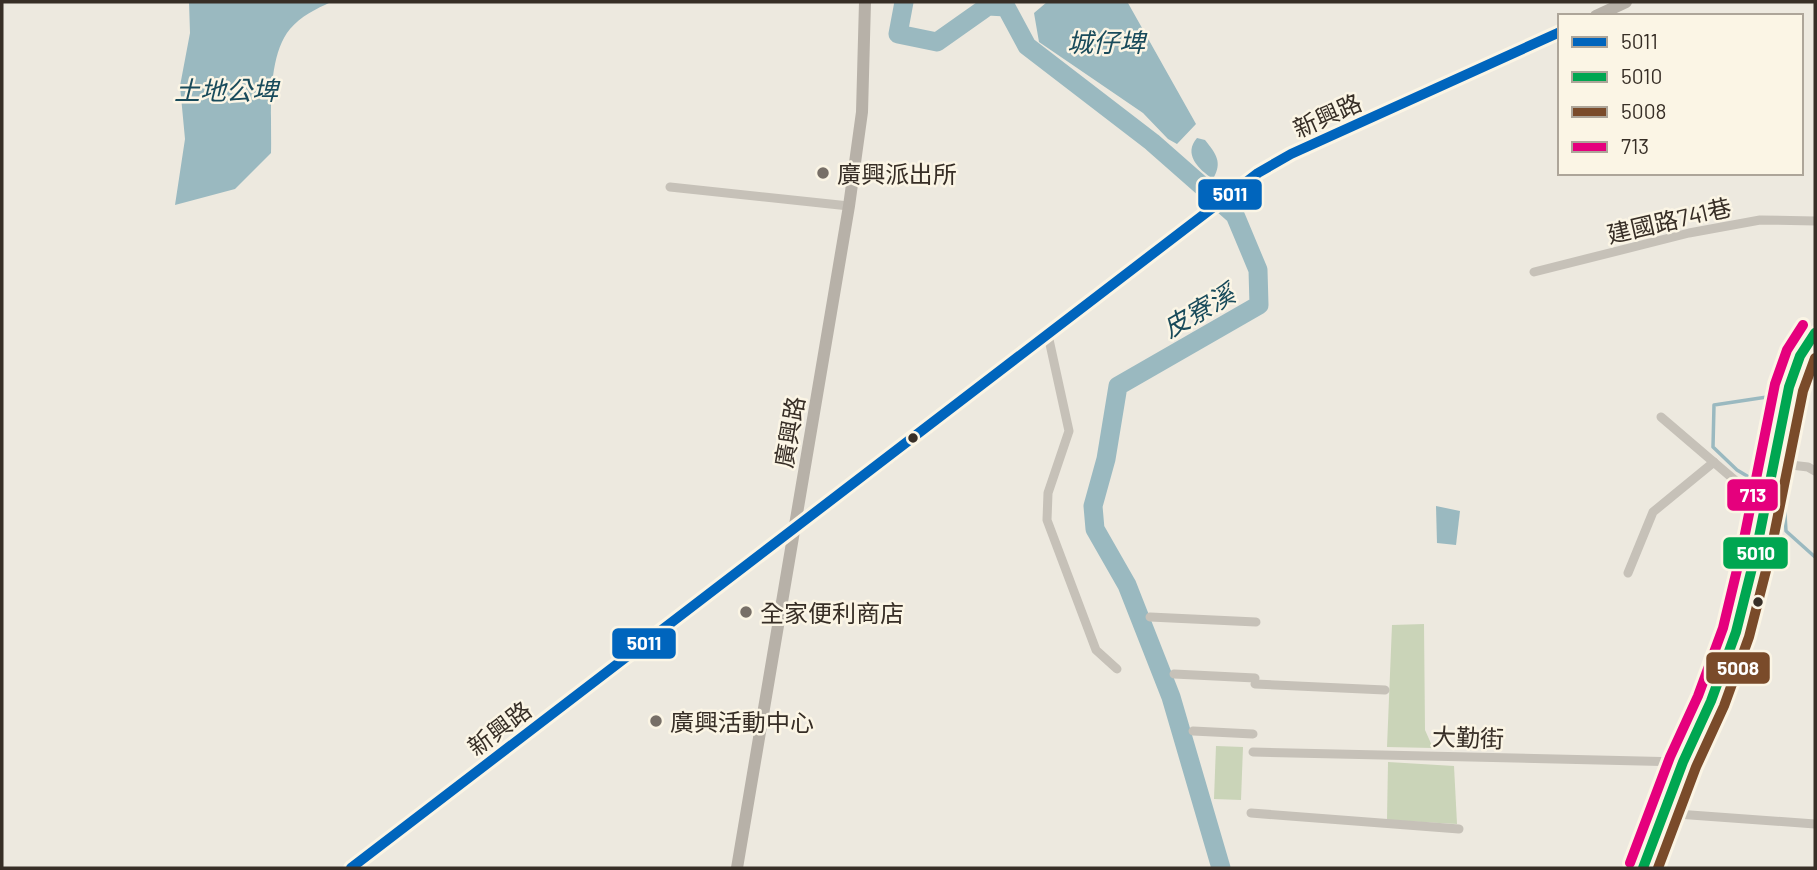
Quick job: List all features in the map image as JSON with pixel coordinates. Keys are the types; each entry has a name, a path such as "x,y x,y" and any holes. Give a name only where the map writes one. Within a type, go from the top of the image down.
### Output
{"street":[{"name":"廣興路","path":"737,868 849,206 862,112 865,2"},
{"path":"1600,14 1626,2"},
{"name":"新興路","path":"351,868 1258,173 1291,154 1558,33"},
{"path":"670,187 849,206"},
{"name":"建國路741巷","path":"1534,272 1689,233 1760,220 1815,221"},
{"path":"1643,868 1736,632 1751,578 1791,381 1800,356 1815,333"},
{"path":"1048,335 1069,431 1048,493 1047,520 1096,650 1117,669"},
{"path":"1661,417 1714,462 1767,494"},
{"path":"1628,573 1653,512 1714,462"},
{"path":"1773,463 1808,467 1815,471"},
{"path":"1150,617 1256,622"},
{"path":"1174,674 1385,690"},
{"path":"1194,731 1253,734"},
{"name":"大勤街","path":"1253,752 1683,762"},
{"path":"1251,813 1459,829"},
{"path":"1663,813 1815,824"}],"green space":[{"path":"1424,624 1425,730 1433,748 1387,747 1392,625"},
{"path":"1216,746 1243,747 1241,800 1214,799"},
{"path":"1388,762 1454,766 1457,824 1387,820"}],"water":[{"name":"土地公埤","path":"189,2 331,2 299,20 282,41 272,89 271,153 235,189 175,205 185,139 180,86 190,33"},
{"name":"城仔埤","path":"1047,2 1128,3 1196,124 1177,144 1168,139 1143,113 1039,42 1034,13"},
{"path":"1197,138 1205,140 1217,158 1218,168 1213,179 1194,161 1191,150"},
{"path":"1436,506 1460,511 1456,545 1437,543"}],"waterway":[{"name":"皮寮溪","path":"904,2 898,34 937,42 988,6 1006,7 1027,46 1152,142 1235,215 1258,270 1259,305 1118,386 1106,459 1093,506 1095,529 1127,585 1171,697 1221,868"},
{"path":"1797,377 1815,363"},
{"path":"1785,385 1767,397 1714,405 1713,447 1737,470 1784,498 1786,531 1815,557"}],"transit line":[{"name":"5011","path":"351,868 1258,173 1291,154 1558,33"},
{"name":"713","path":"1630,863 1723,628 1742,549 1775,384 1787,350 1803,325"},
{"name":"5010","path":"1643,868 1736,632 1756,552 1789,387 1800,356 1815,333"},
{"name":"5008","path":"1658,868 1749,637 1770,555 1803,391 1815,358"}],"place":[{"name":"廣興派出所","path":"823,173"},
{"name":"全家便利商店","path":"746,612"},
{"name":"廣興活動中心","path":"656,721"}]}
